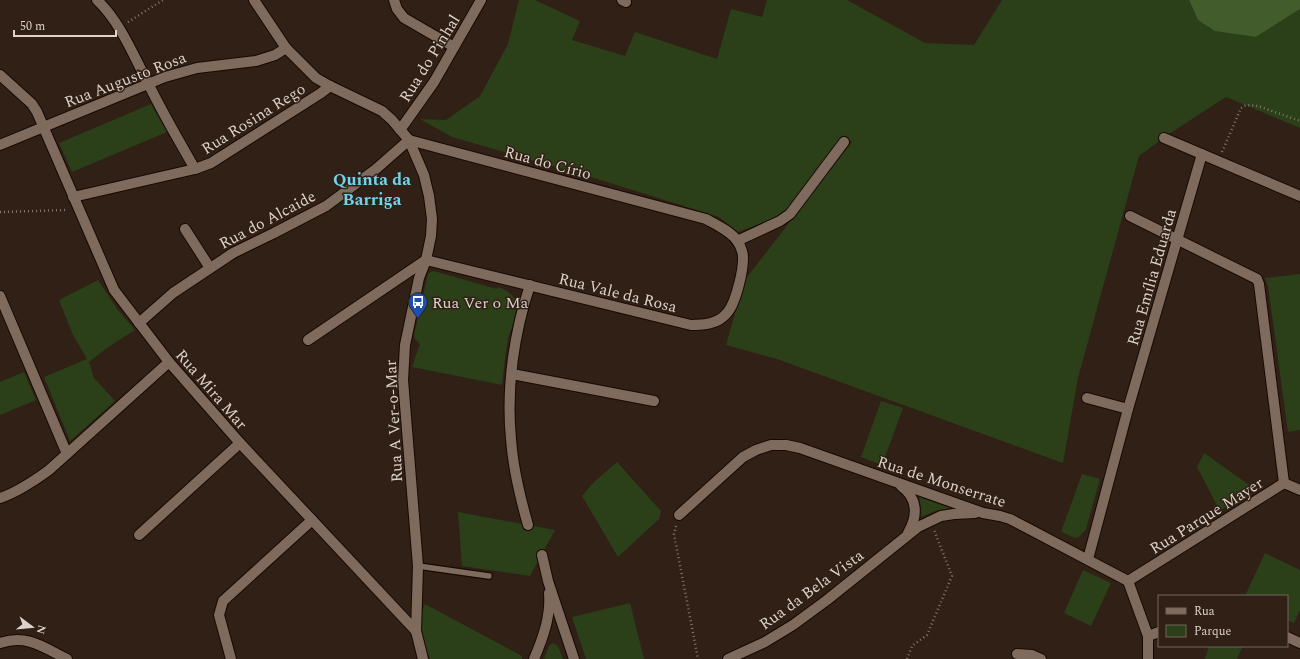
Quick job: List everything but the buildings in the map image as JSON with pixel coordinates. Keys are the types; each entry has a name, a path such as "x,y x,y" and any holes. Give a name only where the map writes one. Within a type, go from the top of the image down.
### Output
{"street":[{"path":"97,0 108,10 118,27 195,169"},
{"path":"254,0 263,5 277,35 286,48 316,78 382,111 409,140"},
{"path":"394,0 397,10 404,18 454,47"},
{"name":"Rua do Pinhal","path":"400,130 434,82 481,0"},
{"name":"Rua Augusto Rosa","path":"0,145 148,83 196,68 256,62 275,55 286,48"},
{"name":"Rua Mira Mar","path":"0,75 32,104 114,290 169,362 240,443 416,631"},
{"name":"Rua Rosina Rego","path":"73,197 195,169 211,163 330,86"},
{"path":"1164,138 1300,196"},
{"name":"Rua do Círio","path":"409,140 706,219 721,227 737,241"},
{"name":"Rua A Ver-o-Mar","path":"409,140 424,175 432,219 431,236 426,260 419,278 405,345 403,380 418,566 416,631 423,659"},
{"name":"Rua do Alcaide","path":"139,323 173,293 233,253 326,206 376,169 409,140"},
{"path":"737,241 780,221 790,214 844,142"},
{"name":"Rua Emília Eduarda","path":"1088,559 1128,409 1202,154"},
{"path":"1130,216 1257,278 1284,483"},
{"path":"185,229 210,268"},
{"name":"Rua Vale da Rosa","path":"426,260 691,325 704,325 718,321 728,312 735,298 742,272 743,252 737,241"},
{"path":"308,340 426,260"},
{"path":"528,525 518,487 511,439 510,405 512,374 518,328 530,285"},
{"path":"0,296 67,454"},
{"path":"0,498 31,482 49,470 169,362"},
{"path":"512,374 654,401"},
{"path":"1086,398 1128,409"},
{"path":"138,535 240,443"},
{"name":"Rua de Monserrate","path":"679,515 743,457 756,450 771,445 786,445 800,448 983,513 1010,519 1128,581"},
{"path":"897,483 912,497 915,506 914,521 907,535"},
{"name":"Rua Parque Mayer","path":"1128,581 1284,483 1300,490"},
{"name":"Rua da Bela Vista","path":"732,658 765,642 793,625 828,600 907,535 930,521 954,514 983,513"},
{"path":"231,659 219,615 223,600 312,520"},
{"path":"542,555 548,582 574,659"},
{"path":"1128,581 1148,636 1148,659"},
{"path":"534,659 542,642 548,619 550,600 548,582"},
{"path":"1148,636 1158,632"},
{"path":"1288,637 1300,643"},
{"path":"0,642 11,639 20,639 37,644 67,659"},
{"path":"1017,654 1032,655 1041,659"}],"lane":[{"path":"418,566 489,576"}],"path":[{"path":"118,27 163,0"},
{"path":"1218,161 1241,108 1246,105 1258,106 1300,121"},
{"path":"0,212 79,210"},
{"path":"679,515 674,534 698,659"},
{"path":"907,659 912,646 927,635 952,576 930,521"}],"green space":[{"path":"519,0 535,0 580,21 572,40 625,56 635,32 717,59 731,9 762,17 767,0 847,0 925,43 974,45 1002,0 1189,0 1198,20 1256,37 1300,9 1300,128 1226,97 1169,134 1139,156 1078,378 1063,463 777,359 726,345 744,281 852,142 843,135 783,215 738,232 719,217 594,178 452,137 420,119 446,120 480,96 508,44"},
{"path":"1189,0 1300,0 1300,9 1256,37 1215,31 1198,20"},
{"path":"151,104 167,132 72,172 59,143"},
{"path":"434,271 497,289 498,287 507,291 515,300 516,311 508,339 502,385 412,367 420,344 415,339 414,335 428,274"},
{"path":"1300,274 1300,430 1288,432 1268,286 1265,278"},
{"path":"98,280 118,310 135,330 108,347 89,362 94,378 115,401 70,441 44,377 87,359 73,335 59,300"},
{"path":"24,372 36,400 0,415 0,382"},
{"path":"881,401 903,408 882,465 861,457"},
{"path":"1204,453 1255,489 1220,511 1197,467"},
{"path":"617,462 661,511 659,519 618,557 582,496 593,483"},
{"path":"1082,474 1100,479 1086,529 1079,537 1075,538 1061,532"},
{"path":"919,497 950,508 935,511 921,517"},
{"path":"458,512 555,530 530,576 462,566"},
{"path":"1265,553 1300,570 1300,610 1294,623 1288,620 1288,595 1245,595"},
{"path":"1083,570 1111,583 1091,626 1064,613"},
{"path":"630,603 644,659 586,659 572,617"},
{"path":"425,604 522,656 522,659 430,659 421,624"},
{"path":"553,643 558,646 563,659 544,659 549,646"},
{"path":"1209,647 1243,647 1237,659 1205,659"}],"place":[{"name":"Rua Ver o Ma","path":"418,319"}],"district":[{"name":"Quinta da Barriga","path":"372,189"}]}
